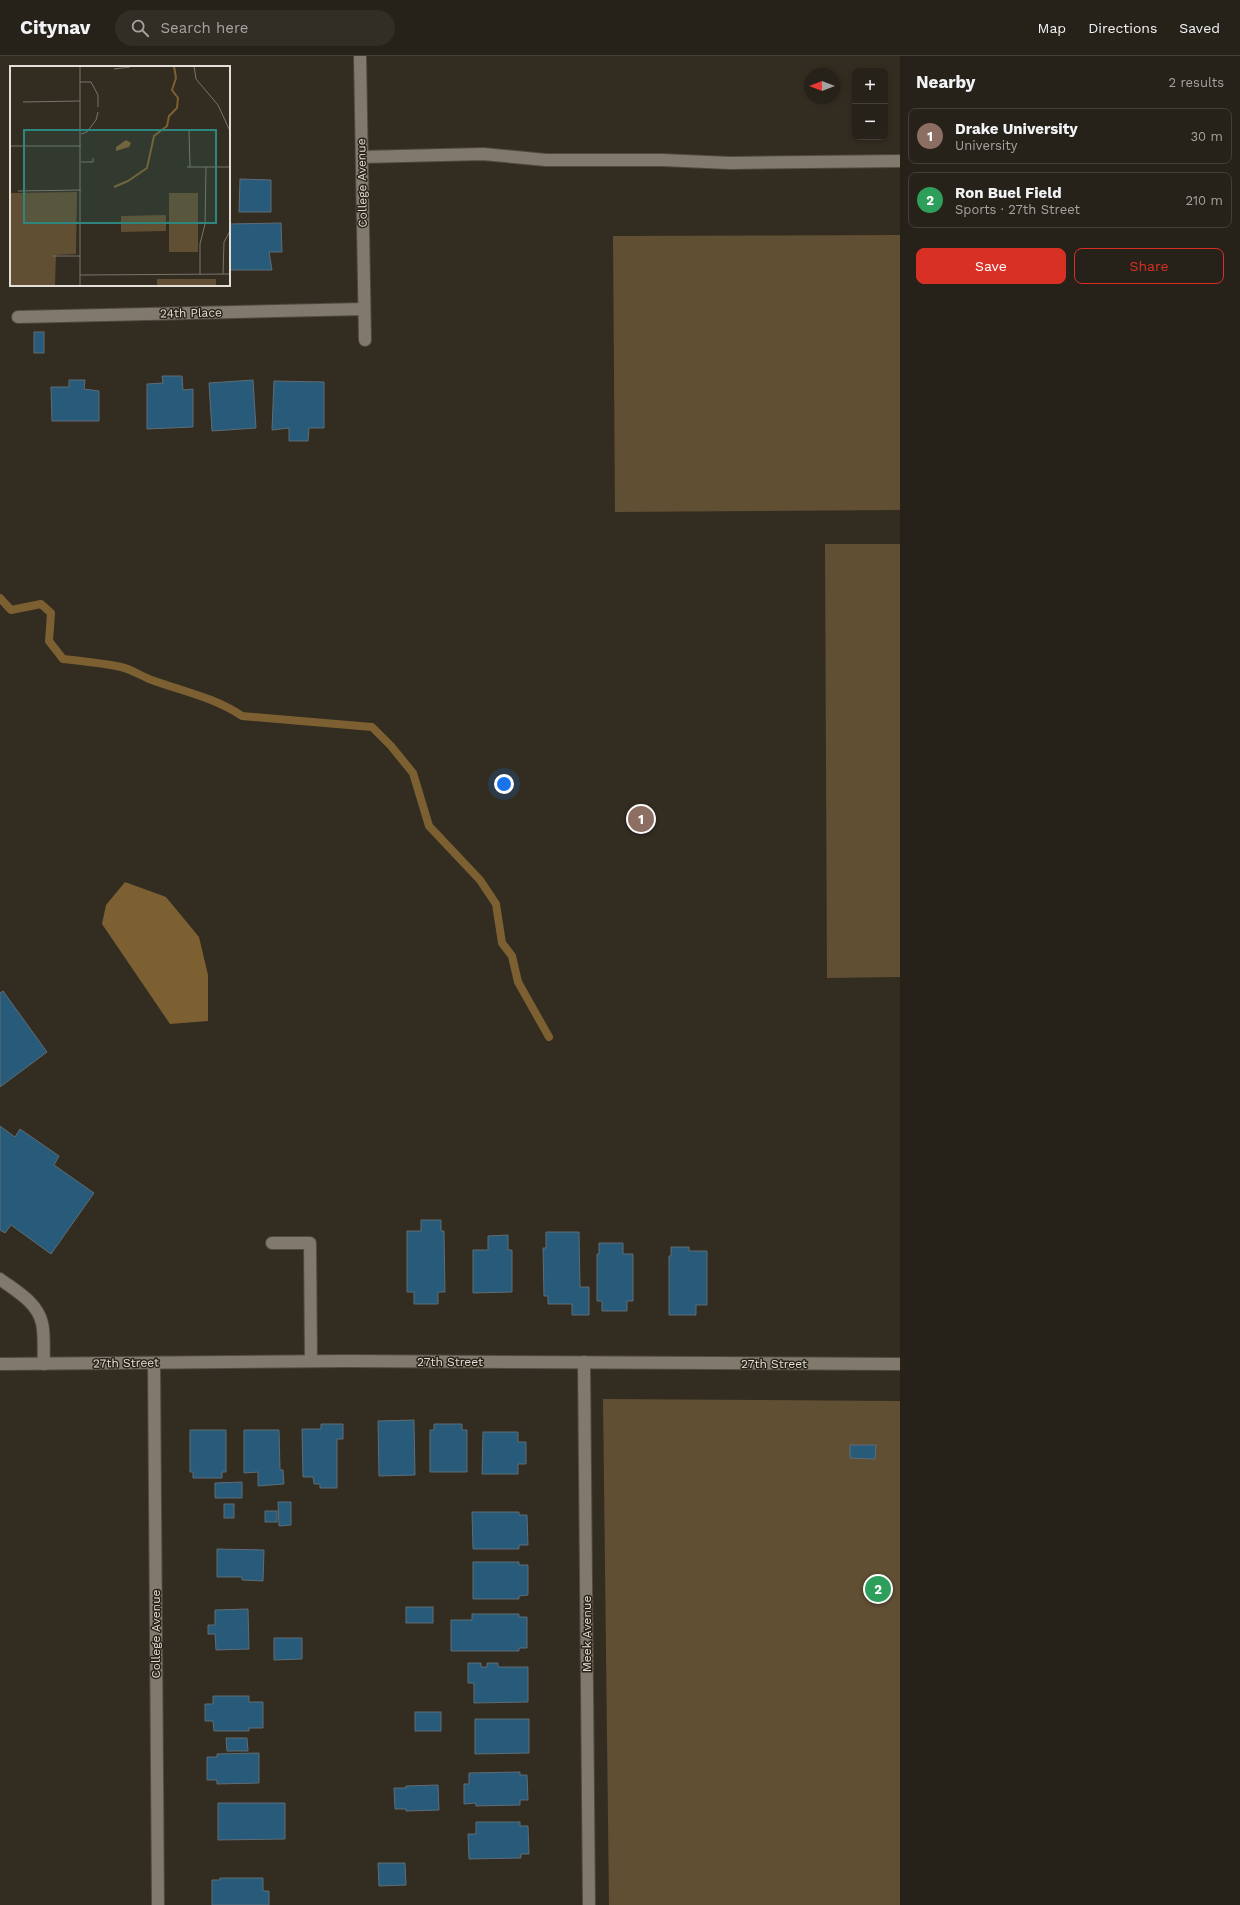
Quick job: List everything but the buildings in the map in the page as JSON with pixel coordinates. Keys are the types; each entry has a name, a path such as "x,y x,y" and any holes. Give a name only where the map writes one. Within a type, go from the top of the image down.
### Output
{"street":[{"name":"College Avenue","path":"360,56 365,340"},
{"path":"362,157 483,154 546,160 662,160 730,163 900,161"},
{"name":"24th Place","path":"18,316 364,310"},
{"path":"272,1243 310,1243 311,1361"},
{"path":"0,1279 28,1300 37,1311 42,1324 44,1364"},
{"name":"27th Street","path":"0,1364 311,1361 900,1364"},
{"name":"Meek Avenue","path":"584,1362 589,1905"},
{"name":"College Avenue","path":"154,1363 158,1905"}],"shaded area":[{"path":"900,235 900,510 615,512 613,236"},
{"path":"825,544 900,544 900,977 827,978"},
{"path":"125,882 166,897 199,937 208,975 208,1021 170,1024 102,924 106,905"},
{"path":"603,1399 900,1401 900,1905 609,1905"}],"waterway":[{"path":"0,598 11,610 41,604 51,613 49,641 63,659 99,663 124,668 149,679 209,699 242,716 372,727 391,746 413,773 429,826 480,880 496,904 502,943 512,956 518,982 549,1037"}],"place":[{"name":"Drake University","path":"641,819"},
{"name":"Ron Buel Field","path":"878,1589"}]}
